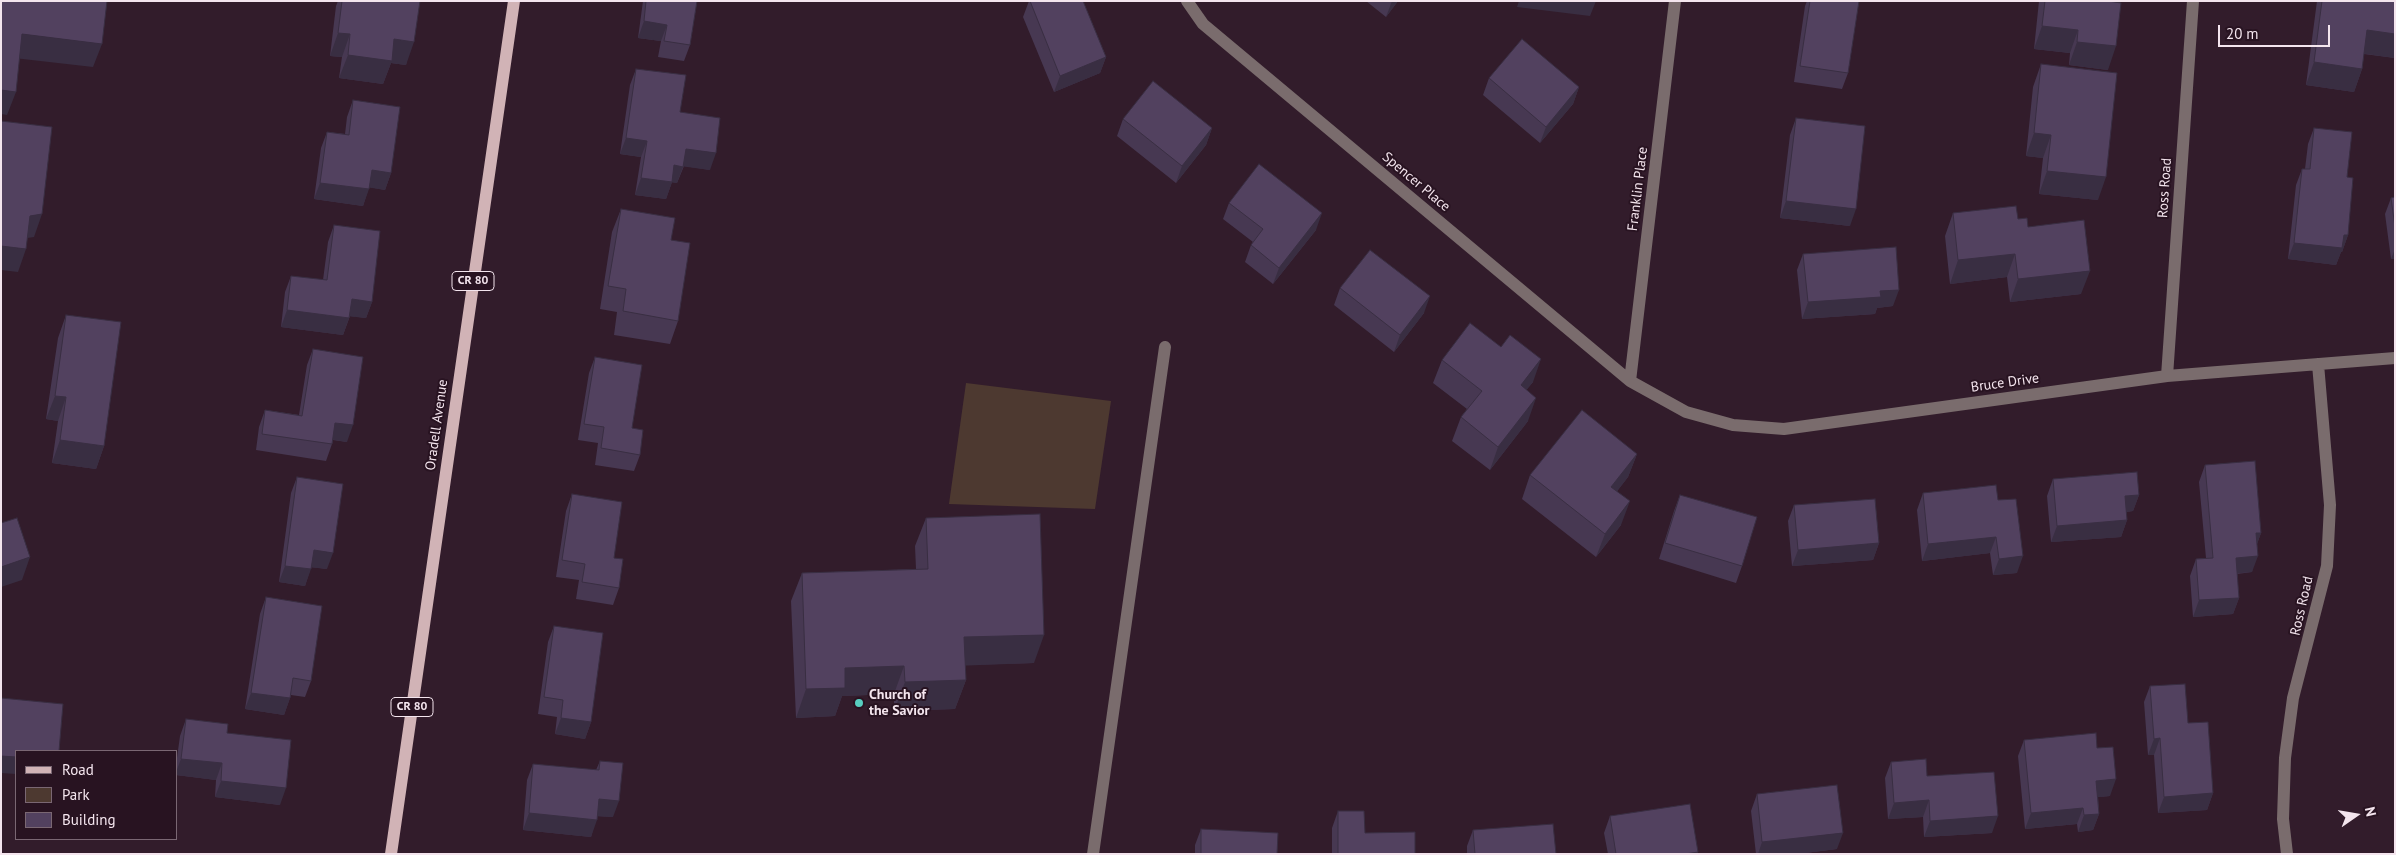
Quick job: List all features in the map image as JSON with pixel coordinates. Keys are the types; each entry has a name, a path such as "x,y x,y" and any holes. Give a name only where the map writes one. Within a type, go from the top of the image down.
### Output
{"main road":[{"name":"Oradell Avenue","path":"391,854 514,1"}],"street":[{"name":"Spencer Place","path":"1187,1 1203,24 1630,381"},
{"name":"Franklin Place","path":"1630,381 1675,1"},
{"name":"Ross Road","path":"2167,376 2193,1"},
{"path":"1092,854 1165,347"},
{"name":"Bruce Drive","path":"1630,381 1686,412 1733,425 1784,429 2167,376 2395,358"},
{"name":"Ross Road","path":"2287,854 2283,819 2285,758 2292,706 2327,566 2330,505 2318,364"}],"green space":[{"path":"966,383 1111,401 1095,509 949,504"}],"building":[{"path":"1,1 107,1 102,44 22,34 16,92 1,90"},
{"path":"342,1 420,1 414,42 394,39 392,61 348,55 350,34 338,33"},
{"path":"646,1 697,1 690,45 664,41 667,25 644,21"},
{"path":"1030,1 1083,1 1106,57 1060,76"},
{"path":"1810,1 1859,1 1848,73 1800,66"},
{"path":"2045,1 2108,1 2121,3 2116,46 2077,42 2078,30 2042,26"},
{"path":"2322,1 2395,1 2395,34 2367,30 2362,69 2314,62"},
{"path":"1522,39 1579,87 1546,127 1489,78"},
{"path":"2041,64 2117,73 2106,177 2047,171 2051,135 2034,133"},
{"path":"636,69 686,75 680,112 720,118 716,153 686,149 683,167 674,165 672,182 641,178 647,141 626,138"},
{"path":"1153,81 1212,128 1182,166 1123,119"},
{"path":"353,100 400,107 391,173 372,170 369,189 320,183 327,132 349,135"},
{"path":"1796,118 1865,126 1856,209 1786,201"},
{"path":"1,121 52,127 42,214 30,216 26,249 1,246"},
{"path":"2314,128 2352,132 2347,177 2353,178 2348,235 2344,235 2342,248 2294,243 2302,169 2310,169"},
{"path":"1259,164 1322,213 1279,268 1251,245 1263,229 1229,203"},
{"path":"2395,197 2395,227 2391,198"},
{"path":"2016,206 2018,219 2027,218 2028,227 2084,220 2090,271 2018,279 2015,254 1958,260 1953,213"},
{"path":"621,209 675,218 671,240 690,243 678,321 623,311 626,289 608,286"},
{"path":"334,225 380,231 372,302 352,299 349,318 287,310 291,276 327,280"},
{"path":"1896,247 1899,290 1880,291 1881,297 1808,302 1803,254"},
{"path":"1370,250 1430,296 1400,335 1340,288"},
{"path":"66,315 121,322 104,446 60,440 66,397 55,396"},
{"path":"1470,323 1501,347 1510,335 1541,359 1521,385 1536,398 1498,447 1461,417 1482,391 1442,360"},
{"path":"313,349 363,357 353,425 335,423 332,444 262,434 265,410 302,416"},
{"path":"595,357 642,365 632,428 643,430 640,455 601,448 604,427 584,424"},
{"path":"1582,410 1637,454 1611,487 1630,501 1605,534 1530,475"},
{"path":"2255,461 2261,533 2256,533 2258,556 2236,558 2239,598 2199,600 2196,559 2213,558 2205,465"},
{"path":"2137,472 2139,495 2125,496 2127,520 2057,526 2053,479"},
{"path":"297,477 343,484 333,553 314,550 311,569 285,566"},
{"path":"1996,485 1998,500 2016,499 2023,556 1999,559 1996,537 1928,544 1923,493"},
{"path":"572,494 622,502 614,558 623,559 619,588 582,582 585,564 562,560"},
{"path":"1680,495 1757,517 1742,566 1665,543"},
{"path":"1875,499 1879,543 1798,550 1794,505"},
{"path":"1040,514 1044,635 964,637 966,680 905,682 904,666 845,668 845,688 806,689 802,573 928,569 926,518"},
{"path":"17,518 30,557 1,567 1,523"},
{"path":"266,597 322,606 311,681 293,678 290,698 251,693"},
{"path":"554,626 603,633 591,722 561,718 563,700 544,697"},
{"path":"2185,684 2188,723 2208,722 2213,793 2164,797 2160,738 2154,739 2150,686"},
{"path":"1,698 63,704 59,750 15,750 15,757 1,756"},
{"path":"186,719 228,724 227,733 291,740 286,788 221,781 222,763 181,759"},
{"path":"2096,733 2097,748 2113,747 2116,779 2096,781 2099,814 2084,815 2083,808 2031,813 2024,740"},
{"path":"1926,759 1927,776 1994,772 1998,816 1930,821 1929,800 1894,803 1891,762"},
{"path":"600,761 623,763 619,801 599,799 597,820 529,813 533,764 599,770"},
{"path":"1837,785 1843,833 1762,842 1757,794"},
{"path":"1690,804 1698,852 1685,854 1616,854 1610,816"},
{"path":"1338,811 1364,811 1365,833 1415,832 1415,854 1338,854"},
{"path":"1553,824 1556,854 1475,854 1473,830"},
{"path":"1201,829 1278,833 1277,854 1201,854"}],"place":[{"name":"Church of the Savior","path":"859,703"}]}
